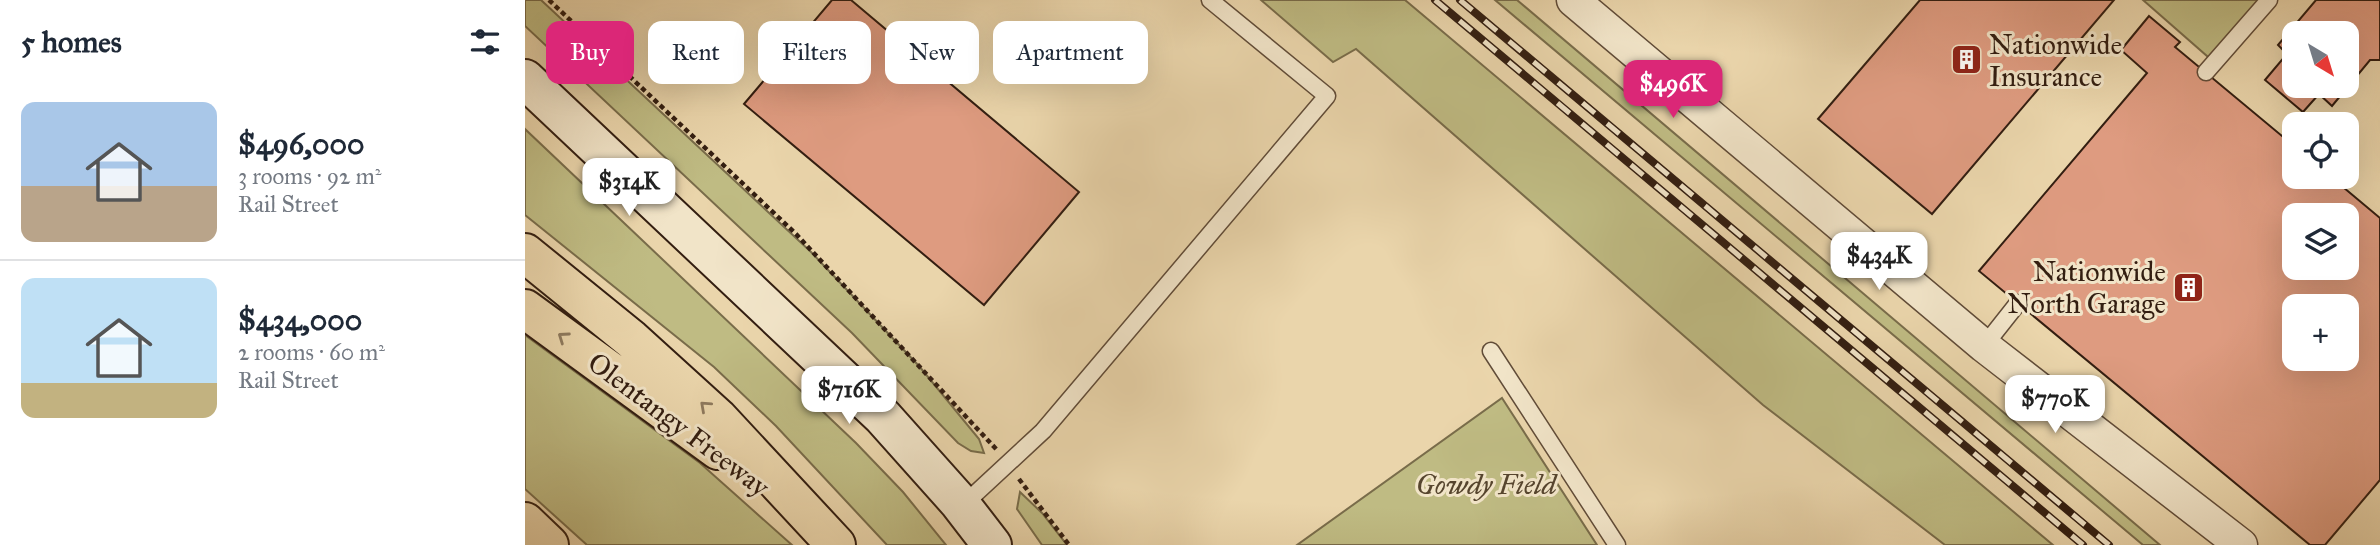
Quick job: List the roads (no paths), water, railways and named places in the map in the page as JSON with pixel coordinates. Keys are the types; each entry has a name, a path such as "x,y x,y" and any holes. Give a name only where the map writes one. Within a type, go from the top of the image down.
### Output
{"highway":[{"path":"525,253 631,340 718,418 836,545"},
{"name":"Olentangy Freeway","path":"525,309 679,419 788,507 828,545"},
{"path":"525,522 549,545"}],"main road":[{"path":"525,79 883,417 962,506 992,545"}],"street":[{"path":"1573,0 1984,346 2241,545"}],"lane":[{"path":"962,506 1043,432 1327,96 1210,0"},
{"path":"2206,72 2269,0"},
{"path":"1984,346 2018,303"},
{"path":"1491,351 1617,545"}],"railway":[{"path":"1435,0 2083,545"},
{"path":"1460,0 2109,545"}],"place":[{"name":"Nationwide Insurance","path":"1966,60"},
{"name":"Nationwide North Garage","path":"2189,287"}],"park label":[{"name":"Gowdy Field","path":"1486,484"}]}
